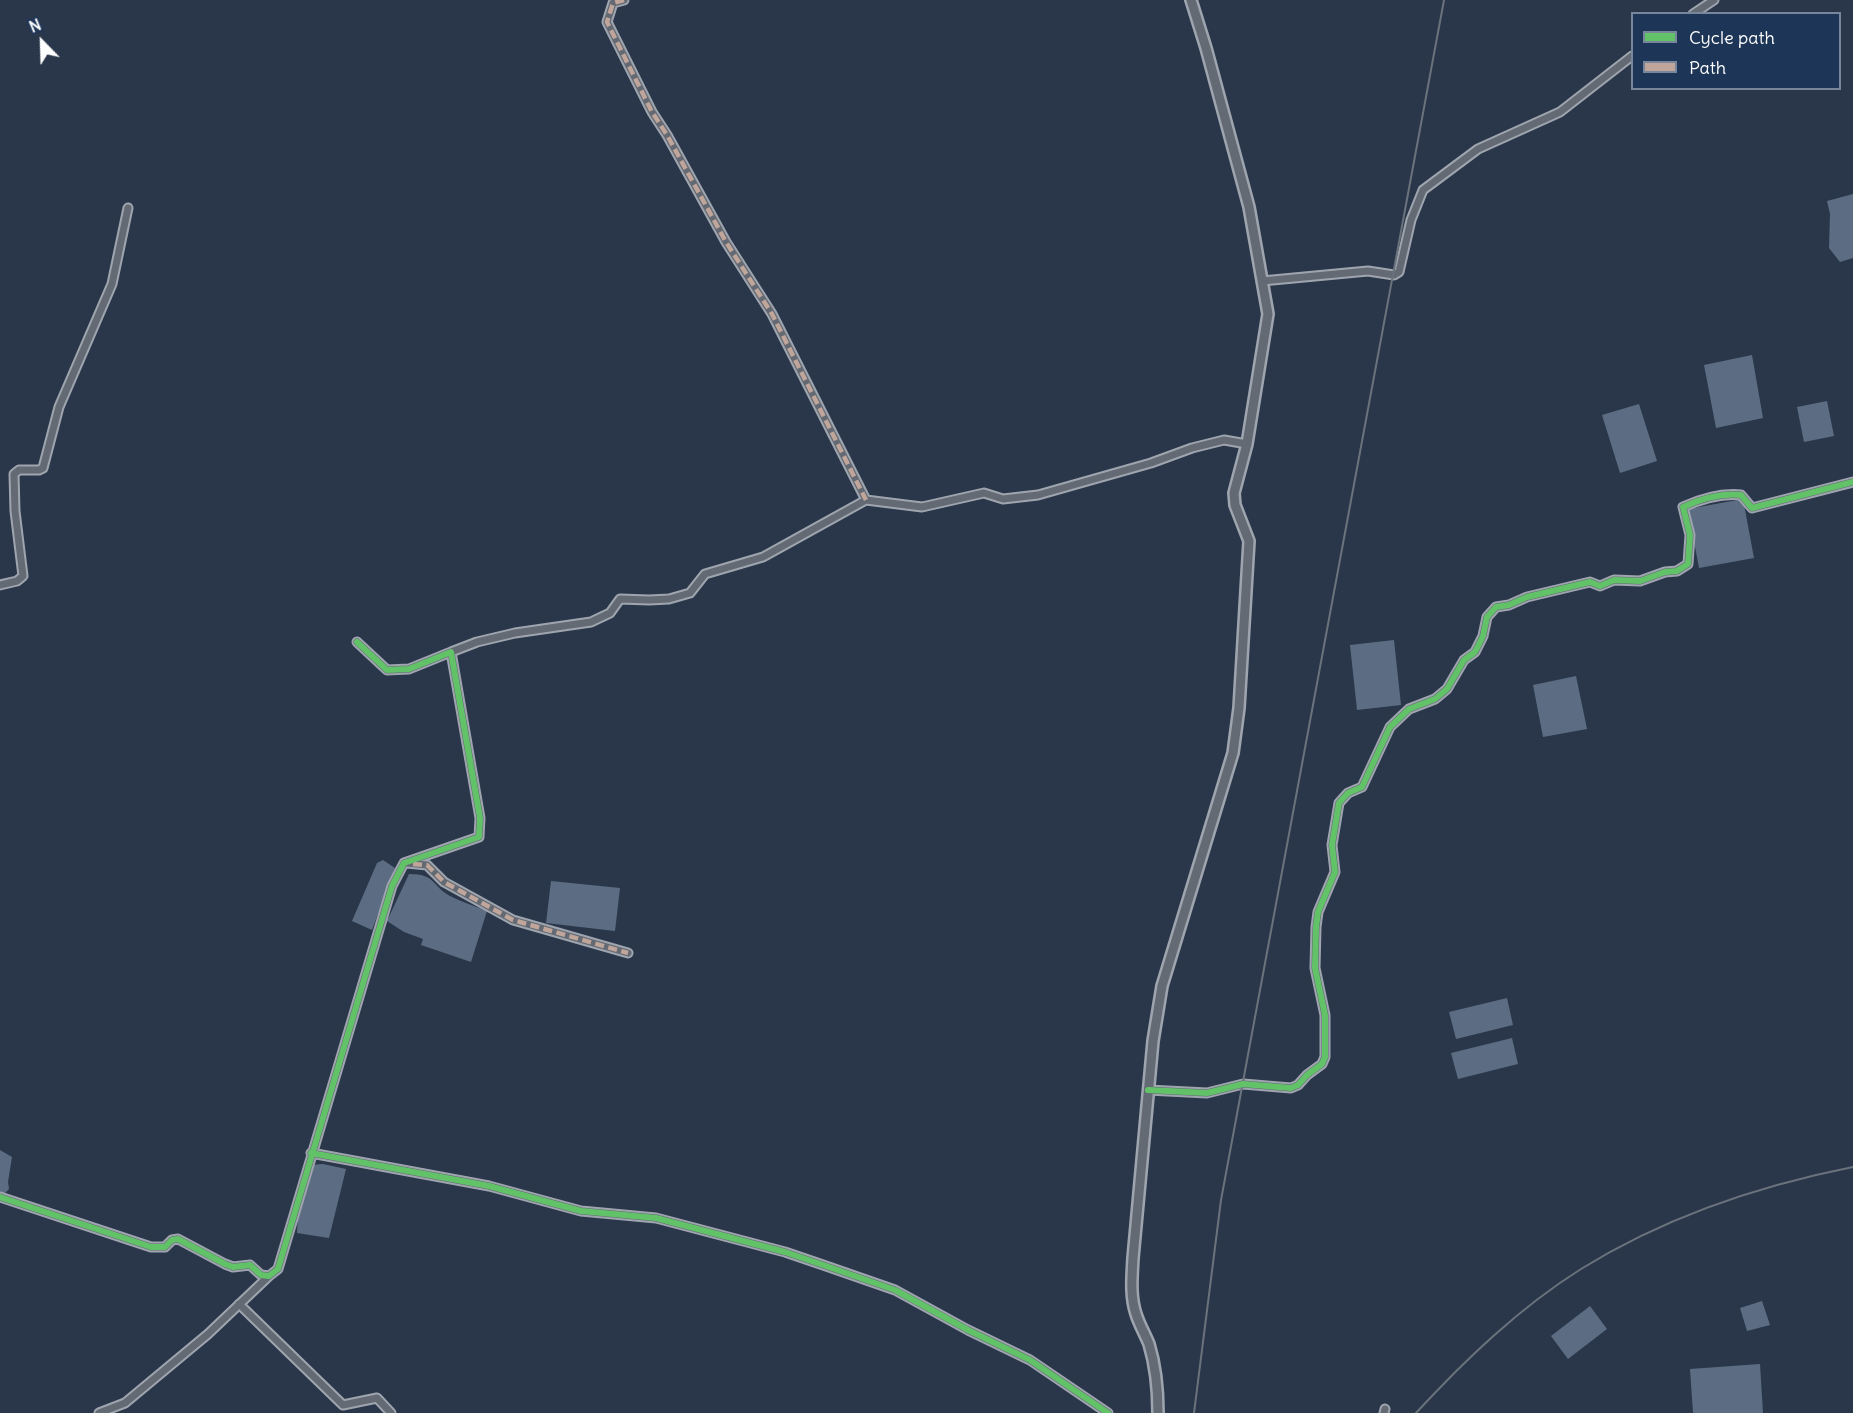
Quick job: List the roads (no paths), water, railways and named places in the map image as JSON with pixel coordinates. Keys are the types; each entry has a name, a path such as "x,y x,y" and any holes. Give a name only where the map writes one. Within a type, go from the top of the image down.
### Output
{"main road":[{"path":"1158,1413 1155,1365 1136,1314 1132,1292 1132,1258 1148,1090 1162,986 1233,753 1239,708 1249,542 1235,505 1234,493 1247,444 1268,314 1249,207 1191,0"}],"street":[{"path":"624,0 613,3 607,22 652,112 726,242 772,314 866,500"},
{"path":"1696,12 1714,0"},
{"path":"1262,281 1368,271 1394,275 1399,272 1411,220 1423,190 1478,149 1560,112 1631,57"},
{"path":"0,585 16,581 23,576 15,511 14,474 19,470 43,468 59,407 112,284 128,208"},
{"path":"357,642 387,670 409,669 477,642 505,635 591,622 610,613 620,599 649,600 690,593 705,574 763,557 866,500 922,507 984,493 1003,499 1038,495 1224,440 1247,444"},
{"path":"1148,1090 1208,1094 1243,1083 1291,1088 1298,1085 1322,1064 1325,1057 1325,1015 1315,968 1317,917 1335,872 1332,845 1339,803 1348,793 1362,786 1390,727 1409,709 1435,699 1447,689 1464,660 1475,652 1483,636 1487,617 1496,607 1590,582 1600,586 1614,580 1640,581 1665,572 1677,571 1688,564 1690,535 1683,507 1693,502 1733,494 1741,495 1752,508 1853,482"},
{"path":"99,1413 125,1402 208,1334 278,1269 392,886 404,863 479,837 480,818 451,652"},
{"path":"404,863 427,865 444,882 513,920 628,953"},
{"path":"311,1153 489,1186 581,1211 656,1218 816,1263 895,1290 968,1330 1030,1360 1108,1413"},
{"path":"0,1197 151,1247 165,1247 172,1240 178,1239 225,1264 233,1267 250,1265 261,1275 269,1276"},
{"path":"239,1304 343,1405 377,1398 391,1413"}],"water":[{"path":"1853,194 1853,258 1840,262 1829,248 1830,214 1827,201"},
{"path":"1752,355 1763,418 1716,428 1704,365"},
{"path":"1827,401 1834,436 1804,442 1797,407"},
{"path":"1639,404 1657,461 1620,473 1602,415"},
{"path":"1743,499 1754,558 1699,568 1688,509"},
{"path":"1394,640 1401,705 1357,710 1350,645"},
{"path":"1576,676 1587,729 1543,737 1533,685"},
{"path":"383,860 395,868 372,930 352,921 377,863"},
{"path":"409,874 429,878 450,896 487,911 471,962 421,945 423,939 404,932 387,921"},
{"path":"551,881 620,888 615,931 546,923"},
{"path":"1507,998 1513,1025 1456,1039 1449,1012"},
{"path":"1512,1038 1518,1064 1458,1079 1451,1053"},
{"path":"0,1150 12,1157 9,1189 2,1196 0,1195"},
{"path":"323,1164 346,1169 329,1238 297,1233 298,1215 310,1165"},
{"path":"1762,1301 1770,1325 1747,1331 1740,1308"},
{"path":"1590,1306 1607,1329 1568,1359 1551,1336"},
{"path":"1760,1364 1763,1413 1693,1413 1690,1369"}],"railway":[{"path":"1194,1413 1221,1200 1444,0"},
{"path":"1416,1413 1473,1354 1514,1318 1558,1284 1613,1250 1712,1206 1782,1184 1853,1167"}]}
